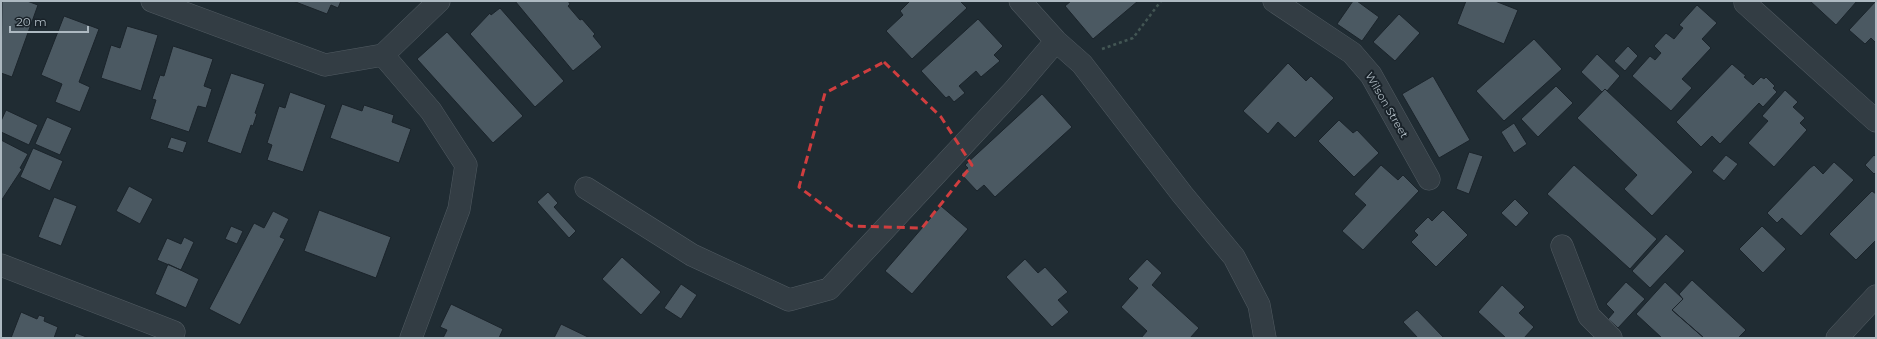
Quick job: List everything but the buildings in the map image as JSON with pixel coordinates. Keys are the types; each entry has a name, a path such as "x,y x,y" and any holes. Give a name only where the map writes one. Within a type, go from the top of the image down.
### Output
{"street":[{"path":"152,1 325,65 383,55 439,1"},
{"path":"1020,1 1056,41 1082,64 1182,194 1234,257 1259,305 1265,338"},
{"name":"Wilson Street","path":"1274,1 1352,53 1371,75 1429,179"},
{"path":"1744,3 1876,121"},
{"path":"586,188 692,255 789,300 829,289 1016,88 1056,41"},
{"path":"383,55 431,111 466,165 459,209 411,338"},
{"path":"1562,246 1589,316 1611,338"},
{"path":"1,265 174,332"},
{"path":"1837,338 1876,296"}],"path":[{"path":"1082,64 1103,48 1133,38 1161,1"}],"highlighted area":[{"path":"884,62 941,117 972,165 922,228 851,226 799,187 825,93"}]}
